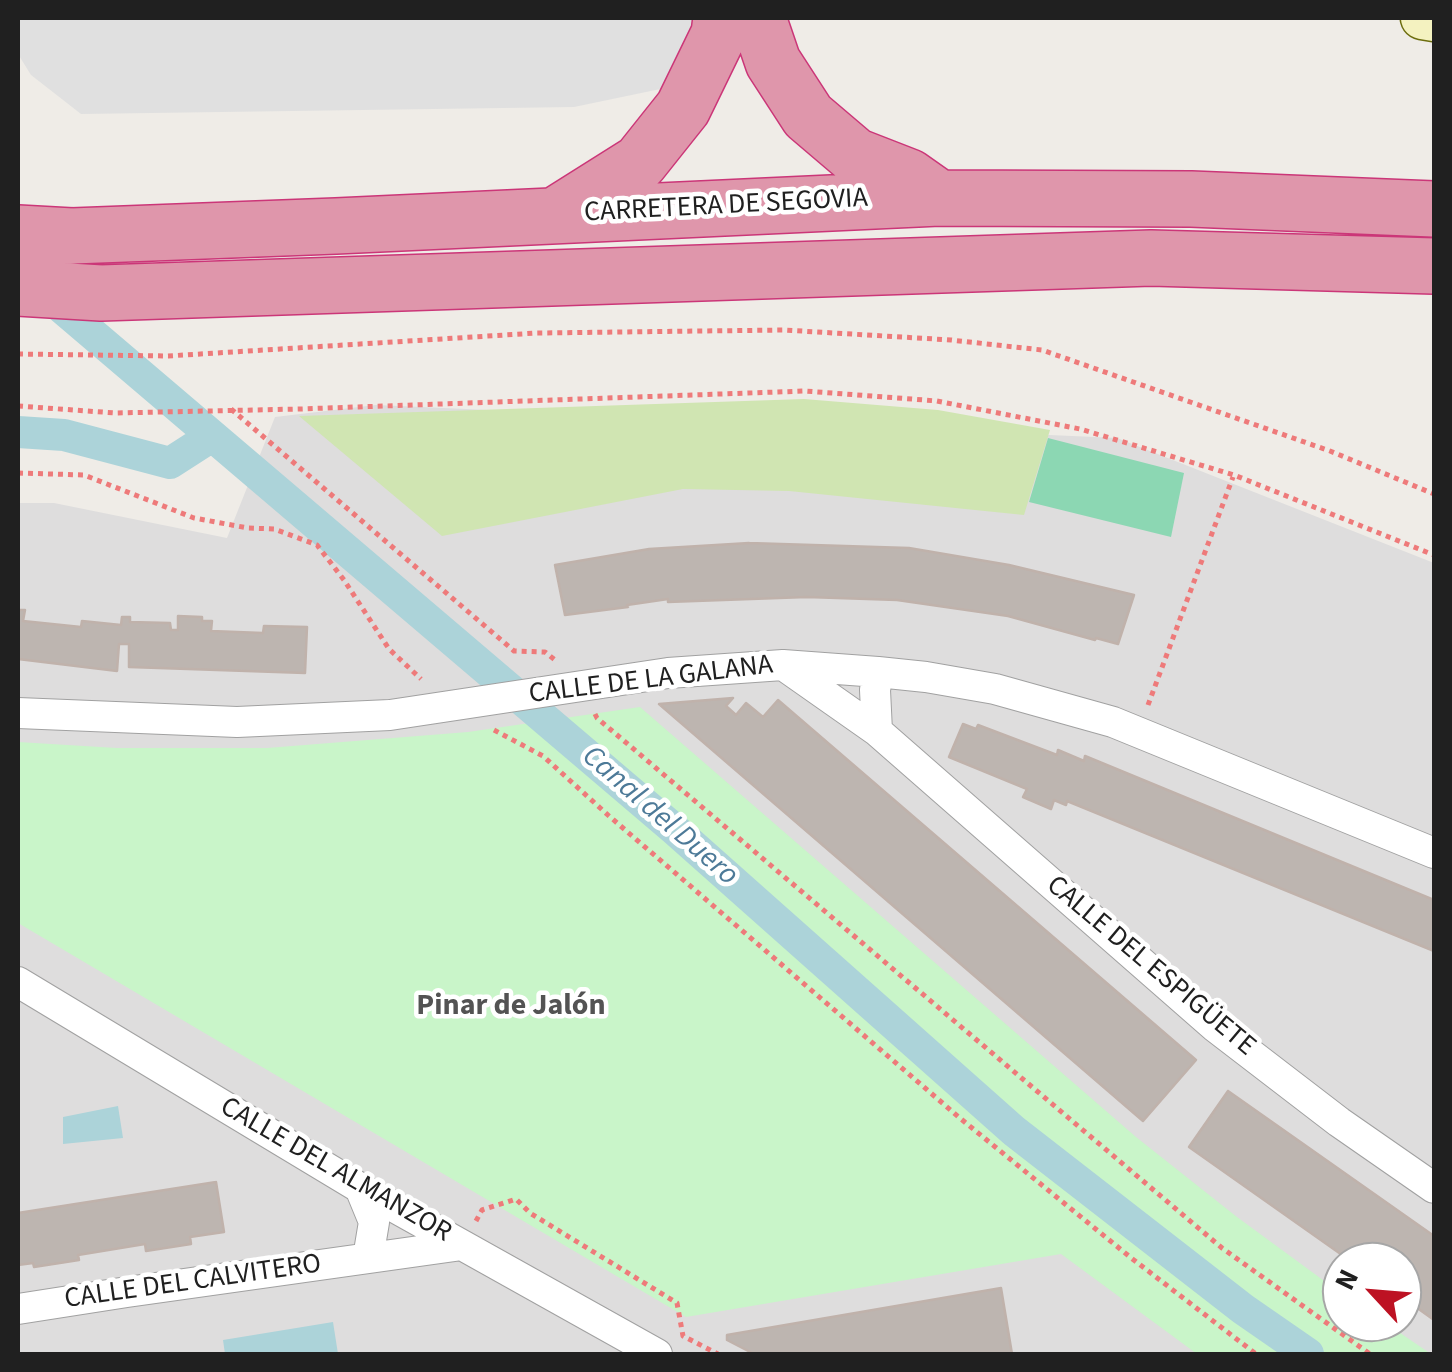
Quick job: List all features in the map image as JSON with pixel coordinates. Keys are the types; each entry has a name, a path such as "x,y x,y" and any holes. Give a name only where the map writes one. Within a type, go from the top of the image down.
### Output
{"highway":[{"path":"557,215 640,162 683,108 720,34 721,18"},
{"path":"758,18 772,62 808,116 855,156 909,177 938,198"},
{"name":"CARRETERA DE SEGOVIA","path":"18,233 72,236 336,226 938,198 1191,199 1434,208"},
{"path":"18,288 101,293 1151,258 1434,266"}],"street":[{"path":"1422,18 1434,20"},
{"name":"CALLE DE LA GALANA","path":"18,713 237,722 390,716 668,674 783,665 878,672 995,689 1138,731 1434,854"},
{"name":"CALLE DEL ESPIGÜETE","path":"783,665 877,731 1214,1026 1434,1188"},
{"path":"877,731 878,672"},
{"name":"CALLE DEL ALMANZOR","path":"18,982 360,1188 657,1354"},
{"path":"360,1188 374,1222 368,1258"},
{"name":"CALLE DEL CALVITERO","path":"18,1309 462,1245"}],"path":[{"path":"18,354 168,356 537,333 784,330 951,340 1042,350 1330,451 1434,494"},
{"path":"18,406 114,413 806,391 937,401 1080,429 1234,475 1434,555"},
{"path":"231,409 514,650 545,652 597,718 1222,1248 1370,1354"},
{"path":"18,472 84,475 194,518 274,529 317,544 389,649 461,705 460,724 482,723 543,756 961,1119 1130,1258 1256,1354"},
{"path":"1138,731 1234,475"},
{"path":"462,1245 482,1210 516,1199 530,1212 677,1304 683,1336 718,1354"}],"shaded area":[{"path":"18,18 703,18 670,87 574,107 81,114 31,75 18,54"},
{"path":"376,405 1117,438 1434,563 1434,1354 18,1354 18,503 54,503 227,538 275,417"}],"green space":[{"path":"804,399 938,410 1050,430 1024,515 789,491 683,489 442,536 299,416"},
{"path":"1048,438 1184,473 1171,537 1029,502"},
{"path":"640,707 1136,1137 1322,1279 1322,1342 1413,1342 1431,1354 1197,1354 1061,1254 686,1317 18,923 18,742 117,748 267,748 468,732"}],"water":[{"path":"118,1106 123,1138 63,1144 63,1117"},
{"path":"333,1322 338,1354 225,1354 223,1340"}],"building":[{"path":"749,543 909,548 1009,565 1134,595 1118,644 1008,616 897,600 668,599 565,615 555,565 649,549"},
{"path":"18,610 25,610 23,621 81,627 82,621 121,625 122,617 130,617 130,622 170,623 171,630 178,630 178,616 212,621 211,631 263,633 264,626 307,627 305,673 129,667 129,644 119,644 117,671 18,659"},
{"path":"733,698 726,706 736,715 746,703 763,717 778,700 1196,1060 1143,1121 659,704"},
{"path":"963,724 976,729 978,725 1057,755 1058,750 1084,761 1085,756 1434,900 1434,951 1067,801 1066,805 1054,800 1051,809 1023,797 1027,789 949,757"},
{"path":"1228,1091 1434,1236 1434,1320 1422,1311 1422,1242 1324,1242 1189,1147"},
{"path":"216,1182 224,1232 190,1237 191,1244 146,1251 145,1244 78,1255 79,1260 34,1267 33,1263 18,1265 18,1213"},
{"path":"1001,1288 1012,1354 754,1354 727,1340 727,1335"}],"waterway":[{"name":"Canal del Duero","path":"41,290 674,829 1014,1131 1243,1309 1308,1354"},
{"path":"18,432 64,435 170,463 212,436"}],"district":[{"name":"Pinar de Jalón","path":"511,1007"}]}
